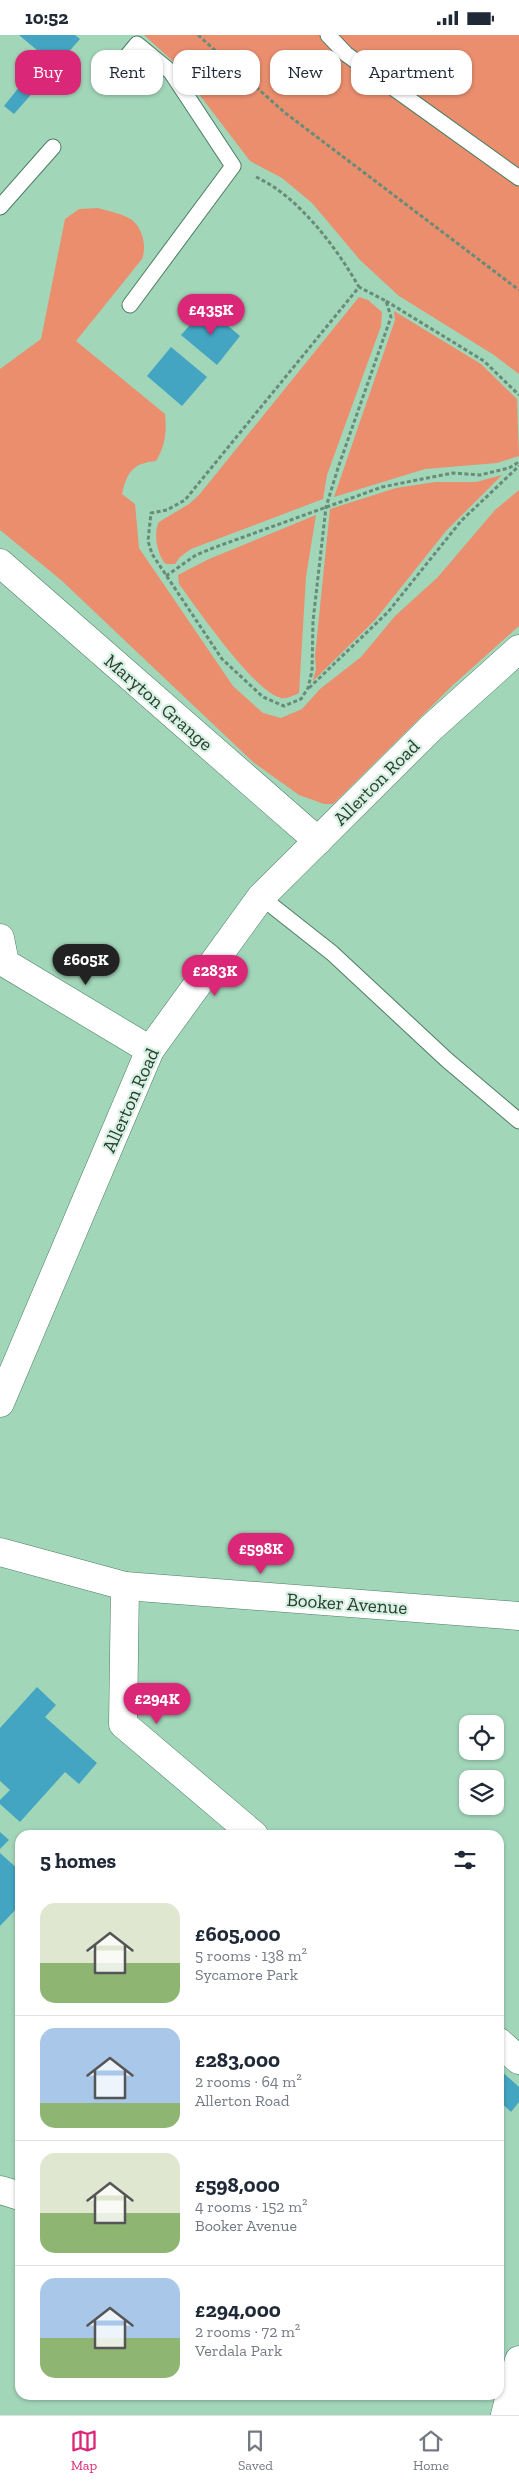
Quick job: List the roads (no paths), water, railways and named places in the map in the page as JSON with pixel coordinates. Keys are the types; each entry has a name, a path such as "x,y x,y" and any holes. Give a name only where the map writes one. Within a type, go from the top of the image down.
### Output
{"street":[{"name":"Maryton Grange","path":"0,563 318,841"},
{"name":"Allerton Road","path":"0,1403 150,1050 261,897 430,728 519,649"},
{"path":"0,938 5,963 150,1050"},
{"name":"Booker Avenue","path":"0,1552 125,1586 519,1616"},
{"path":"125,1586 123,1725 248,1830"},
{"path":"504,2047 519,2060"},
{"path":"0,2190 15,2194"},
{"path":"505,2415 519,2360"}],"lane":[{"path":"328,35 346,54 519,178"},
{"path":"133,50 137,45 143,50"},
{"path":"130,305 233,166 171,73 163,66"},
{"path":"0,207 52,147"},
{"path":"261,897 332,953 448,1060 519,1121"}]}
